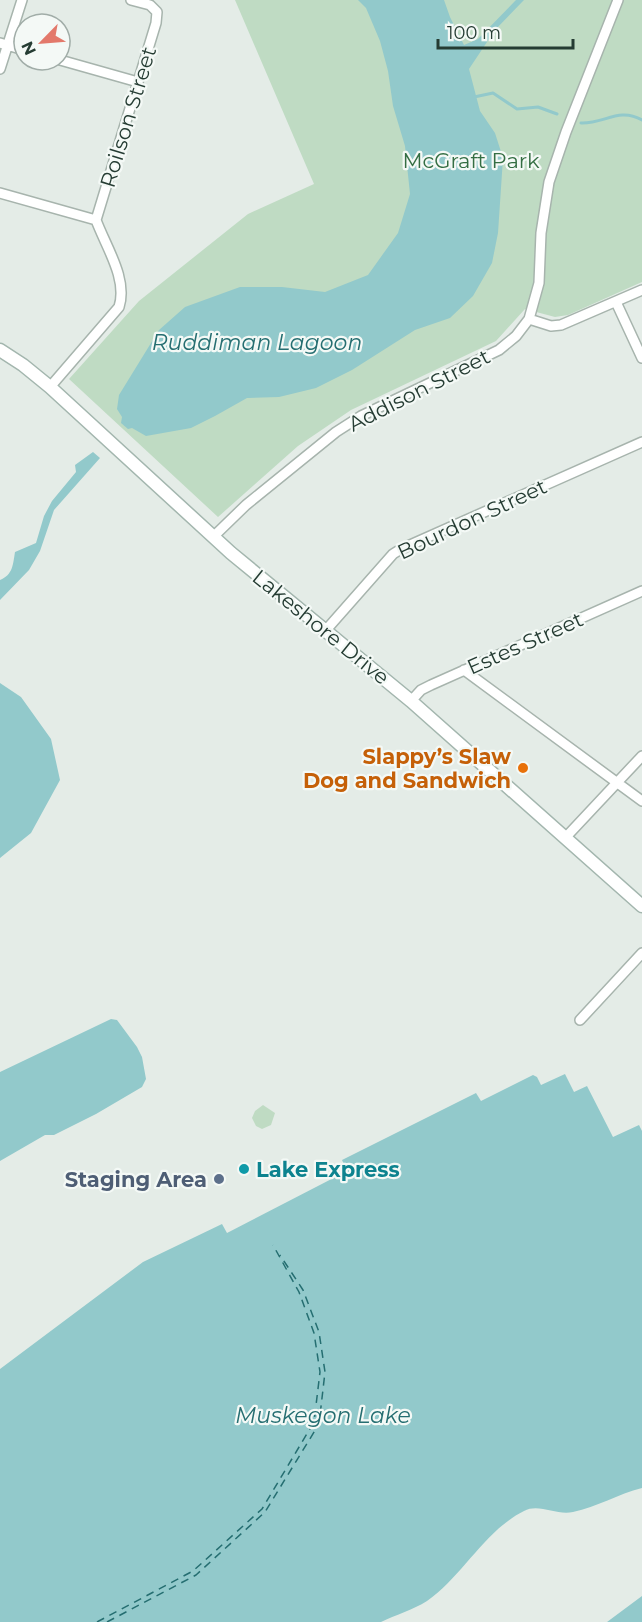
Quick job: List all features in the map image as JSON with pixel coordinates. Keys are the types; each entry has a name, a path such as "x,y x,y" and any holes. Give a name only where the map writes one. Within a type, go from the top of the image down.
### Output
{"main road":[{"name":"Lakeshore Drive","path":"0,350 50,387 213,537 411,700 642,906"}],"street":[{"path":"0,69 4,44 22,0"},
{"name":"Roilson Street","path":"96,220 156,23 157,12 150,5 131,0"},
{"path":"618,0 549,182 541,233 539,283 529,320 555,327 642,290"},
{"path":"72,63 138,82"},
{"path":"0,193 96,220 122,286 123,292 119,307 50,387"},
{"path":"616,302 642,358"},
{"name":"Addison Street","path":"213,537 255,498 336,432 360,416 499,350 516,336 529,320"},
{"name":"Bourdon Street","path":"326,630 389,558 401,549 642,442"},
{"name":"Estes Street","path":"411,700 426,687 642,591"},
{"path":"464,670 642,801"},
{"path":"566,837 642,756"},
{"path":"580,1020 642,953"}],"green space":[{"name":"McGraft Park","path":"235,0 642,0 642,282 568,315 555,317 525,309 496,341 351,410 298,446 218,517 69,379 139,301 248,214 314,184"},
{"path":"263,1105 275,1113 271,1125 262,1129 256,1126 252,1118 255,1111"}],"water":[{"name":"Ruddiman Lagoon","path":"358,0 444,0 464,45 478,39 516,0 524,0 495,30 469,69 480,111 495,133 503,158 498,233 492,263 473,296 450,318 415,330 352,370 316,388 279,397 247,398 191,428 146,436 132,428 128,429 121,423 122,417 117,409 119,395 159,330 185,307 240,287 282,287 325,292 368,275 398,233 410,194 405,146 393,106 388,71 380,41 366,8"},
{"path":"93,452 100,458 54,510 40,551 29,570 0,600 0,580 10,572 15,552 36,543 44,516 52,501 76,472 75,465"},
{"path":"0,683 21,697 51,739 60,780 31,833 0,858"},
{"path":"111,1019 117,1020 142,1057 146,1079 142,1087 96,1114 54,1135 45,1135 0,1161 0,1072"},
{"name":"Muskegon Lake","path":"565,1074 574,1092 587,1086 613,1137 639,1125 642,1131 642,1488 573,1512 536,1508 524,1511 497,1530 440,1591 416,1607 381,1622 0,1622 0,1369 143,1262 222,1224 227,1233 347,1171 342,1160 476,1093 481,1101 533,1075 537,1077 541,1085"},
{"path":"642,1596 642,1622 607,1622"}],"waterway":[{"path":"474,97 493,93 517,109 538,107 557,114"},
{"path":"581,123 626,115 642,120"}],"ferry route":[{"path":"97,1622 193,1571 262,1509 314,1422 320,1372 314,1333 299,1292 273,1245"},
{"path":"107,1622 196,1575 265,1512 319,1424 325,1372 319,1332 303,1290 280,1255"}],"place":[{"name":"Slappy’s Slaw Dog and Sandwich","path":"523,768"},
{"name":"Lake Express","path":"244,1169"},
{"name":"Staging Area","path":"219,1179"}]}
